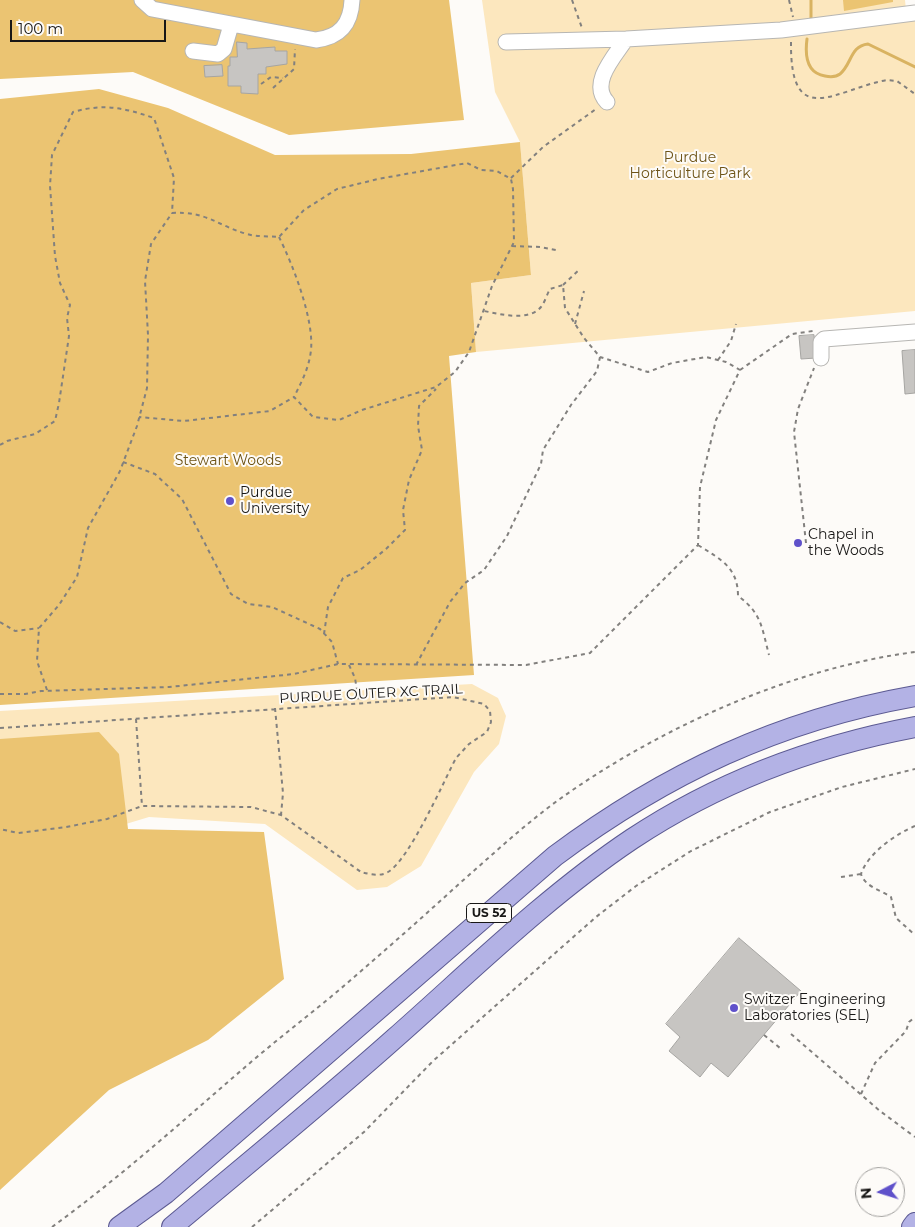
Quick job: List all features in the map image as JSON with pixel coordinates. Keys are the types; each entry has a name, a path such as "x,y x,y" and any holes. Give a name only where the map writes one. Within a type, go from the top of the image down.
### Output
{"main road":[{"name":"US 52","path":"119,1227 166,1193 555,856 610,816 660,785 753,741 837,714 915,696"},
{"name":"US 52","path":"172,1227 350,1078 555,896 631,840 680,809 718,790 777,765 871,736 915,727"},
{"path":"912,1227 915,1223"}],"lane":[{"path":"142,0 152,9 296,37 321,39 337,33 349,21 352,0"},
{"path":"506,42 589,38 626,39 792,29 915,14"},
{"path":"193,51 218,54 224,50 231,25"},
{"path":"607,102 601,96 599,87 602,77 626,39"},
{"path":"818,361 821,342 824,339 915,332"}],"path":[{"path":"572,0 579,24 589,38"},
{"path":"789,0 793,18 791,53 794,76 799,89 811,98 829,99 887,80 897,80 915,94"},
{"path":"273,88 294,69 296,37"},
{"path":"261,84 271,77 283,78"},
{"path":"294,396 313,417 339,420 362,410 436,388 455,372 469,352 492,286 512,246 514,216 511,179 543,147 607,102"},
{"path":"0,445 6,441 35,434 54,421 60,403 69,336 67,318 70,305 60,284 50,186 52,155 73,112 89,107 116,106 154,118 174,178 172,213 150,244 145,282 148,335 147,388 123,462 88,528 77,578 59,605 39,628 37,661 48,690"},
{"path":"279,237 304,210 337,189 378,179 443,169 467,163 481,170 497,171 511,179"},
{"path":"172,213 184,212 212,218 247,234 279,237"},
{"path":"139,417 184,421 270,411 294,396 307,372 311,349 308,321 293,264 279,237"},
{"path":"512,246 540,247 556,250"},
{"path":"484,312 506,315 530,314 541,307 550,289 563,285 580,269"},
{"path":"563,285 565,308 600,357 648,372 672,363 706,357 740,370"},
{"path":"575,324 584,291"},
{"path":"718,360 730,341 736,324"},
{"path":"0,694 48,690 169,687 294,674 338,664 526,665 590,653 698,545 700,487 716,420 740,370 792,334 821,331 824,339"},
{"path":"416,665 450,602 465,583 484,570 507,536 541,464 543,450 571,404 597,371 600,357"},
{"path":"806,543 794,432 798,409 808,378 818,361"},
{"path":"324,634 328,607 343,578 360,570 386,549 405,530 403,510 409,480 422,450 418,426 419,406 440,384"},
{"path":"123,462 155,474 182,498 231,594 248,604 272,607 320,629 332,642 338,664"},
{"path":"698,545 716,556 733,571 738,582 738,596 752,606 759,618 769,655"},
{"path":"0,622 15,631 39,628"},
{"path":"52,1227 143,1157 268,1047 350,980 523,828 558,800 670,733 723,707 819,674 860,663 915,652"},
{"path":"349,665 355,678 359,703"},
{"name":"PURDUE OUTER XC TRAIL","path":"0,728 275,708 466,698 484,704 490,711 491,722 487,732 469,744 456,758 401,861 386,874 372,875 362,872 281,816 251,806 142,806 107,819 66,827 18,833 0,829"},
{"path":"275,708 283,793 281,816"},
{"path":"136,719 142,806"},
{"path":"252,1227 381,1116 433,1061 596,917 636,886 692,851 770,812 842,787 915,769"},
{"path":"841,877 861,874 876,854 891,840 915,826"},
{"path":"861,874 862,878 877,891 891,897 896,918 912,930 915,936"},
{"path":"861,1094 874,1063 906,1031 909,1022 915,1017"},
{"path":"791,1034 904,1131 915,1137"},
{"path":"764,1035 780,1048"}],"green space":[{"path":"0,0 449,0 464,120 289,135 133,72 0,79"},
{"name":"Purdue Horticulture Park","path":"482,0 905,0 907,20 915,19 915,311 476,352 471,283 531,275 520,142 495,92"},
{"path":"843,0 893,0 893,2 844,11"},
{"name":"Stewart Woods","path":"99,89 168,108 275,155 411,154 520,142 531,275 471,283 476,352 449,356 474,675 0,705 0,99"},
{"path":"472,684 498,698 506,716 499,744 474,772 421,866 387,887 357,890 265,824 149,817 106,830 0,839 0,711"},
{"path":"99,732 119,754 128,829 264,832 284,979 208,1040 109,1090 0,1190 0,739"}],"building":[{"path":"237,42 247,43 247,49 275,47 275,51 287,51 287,64 266,67 266,74 258,74 258,94 241,93 241,86 228,86 228,66 230,66 230,57 237,57"},
{"path":"222,65 223,76 205,77 204,66"},
{"path":"814,335 816,358 801,359 799,336"},
{"path":"915,350 915,393 905,394 902,351"},
{"name":"Switzer Engineering Laboratories (SEL)","path":"739,938 801,991 728,1077 711,1063 700,1077 669,1051 680,1037 666,1024"}],"waterway":[{"path":"811,0 811,19"},
{"path":"807,39 806,51 810,67 825,76 837,76 840,74 854,52 862,45 868,44 915,67"}],"place":[{"name":"Purdue University","path":"230,501"},
{"name":"Chapel in the Woods","path":"798,543"},
{"name":"Switzer Engineering Laboratories (SEL)","path":"734,1008"}]}
